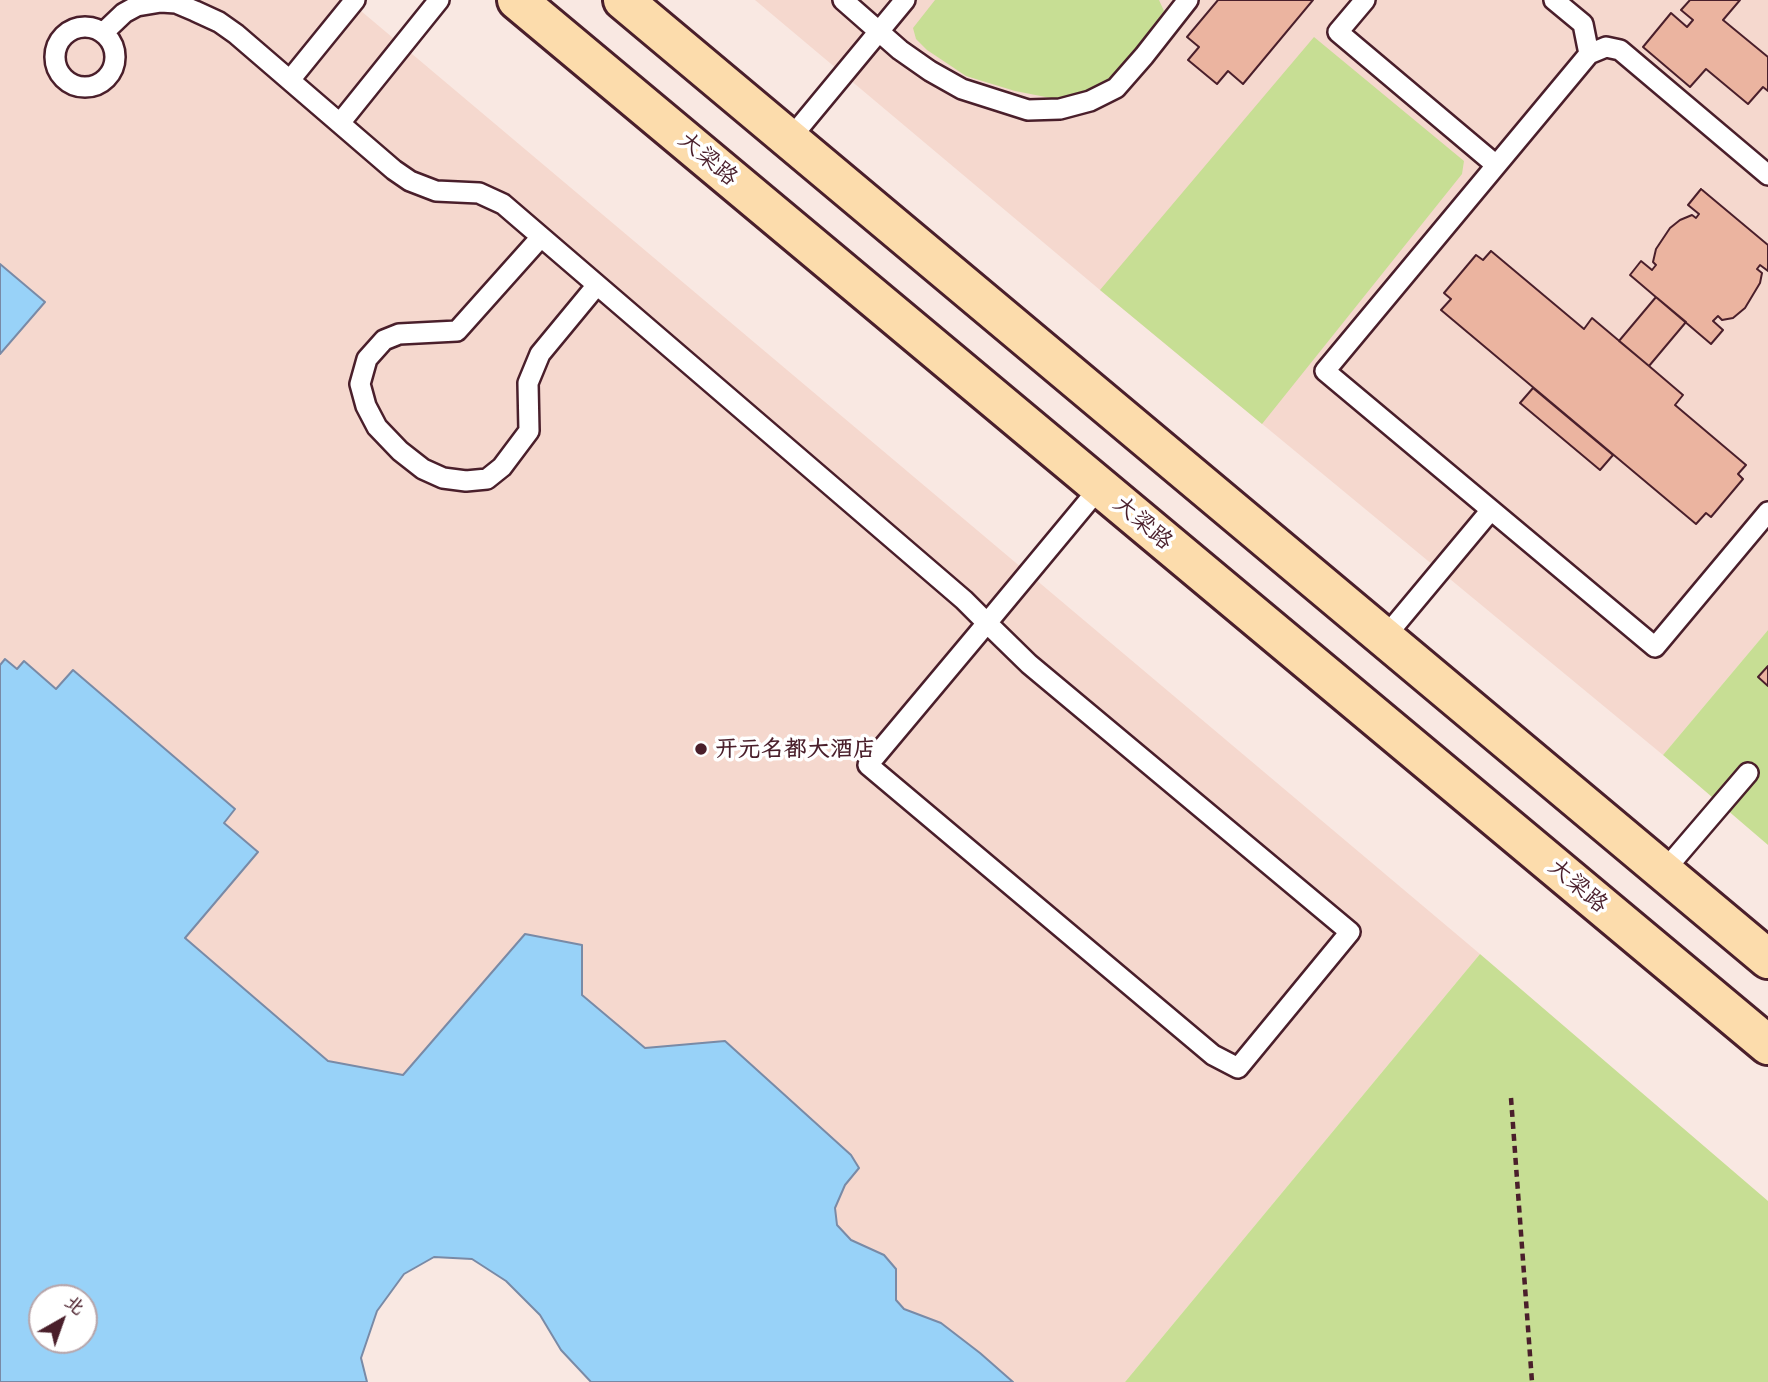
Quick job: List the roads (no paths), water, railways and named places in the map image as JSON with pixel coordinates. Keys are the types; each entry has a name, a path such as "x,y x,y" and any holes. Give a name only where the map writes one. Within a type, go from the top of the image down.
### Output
{"main road":[{"name":"大梁路","path":"517,0 1768,1045"},
{"path":"623,0 1768,959"}],"lane":[{"path":"290,80 355,0"},
{"path":"340,123 439,0"},
{"path":"843,0 930,71 962,89 1028,110 1060,109 1090,101 1116,88 1188,0"},
{"path":"789,140 905,0"},
{"path":"1365,0 1338,32 1496,165"},
{"path":"1554,0 1583,24 1590,54"},
{"path":"104,33 124,13 137,6 160,2 176,3 219,22 410,181 436,191 479,193 503,204 964,600 987,623 1029,664 1350,932 1238,1068 1213,1055 868,765 987,623 1100,487"},
{"path":"1768,174 1620,50 1606,47 1590,54 1325,371 1655,647 1768,512"},
{"path":"541,237 457,331 399,334 384,340 367,359 360,384 366,406 377,427 400,451 423,469 443,478 466,481 486,479 502,467 529,431 527,383 540,354 597,285"},
{"path":"1385,636 1492,510"},
{"path":"1664,871 1748,774"}],"water":[{"path":"0,264 45,302 0,354"},
{"path":"5,659 17,669 24,661 56,689 73,670 235,809 224,823 258,852 185,938 328,1061 403,1075 525,934 582,945 582,995 645,1048 725,1041 851,1155 859,1168 845,1185 835,1208 837,1225 851,1240 884,1255 896,1269 896,1300 904,1309 941,1323 1013,1382 591,1382 561,1350 540,1315 506,1281 472,1259 434,1257 404,1274 377,1311 361,1358 367,1382 0,1382 0,665"}],"place":[{"name":"开元名都大酒店","path":"701,749"}]}
